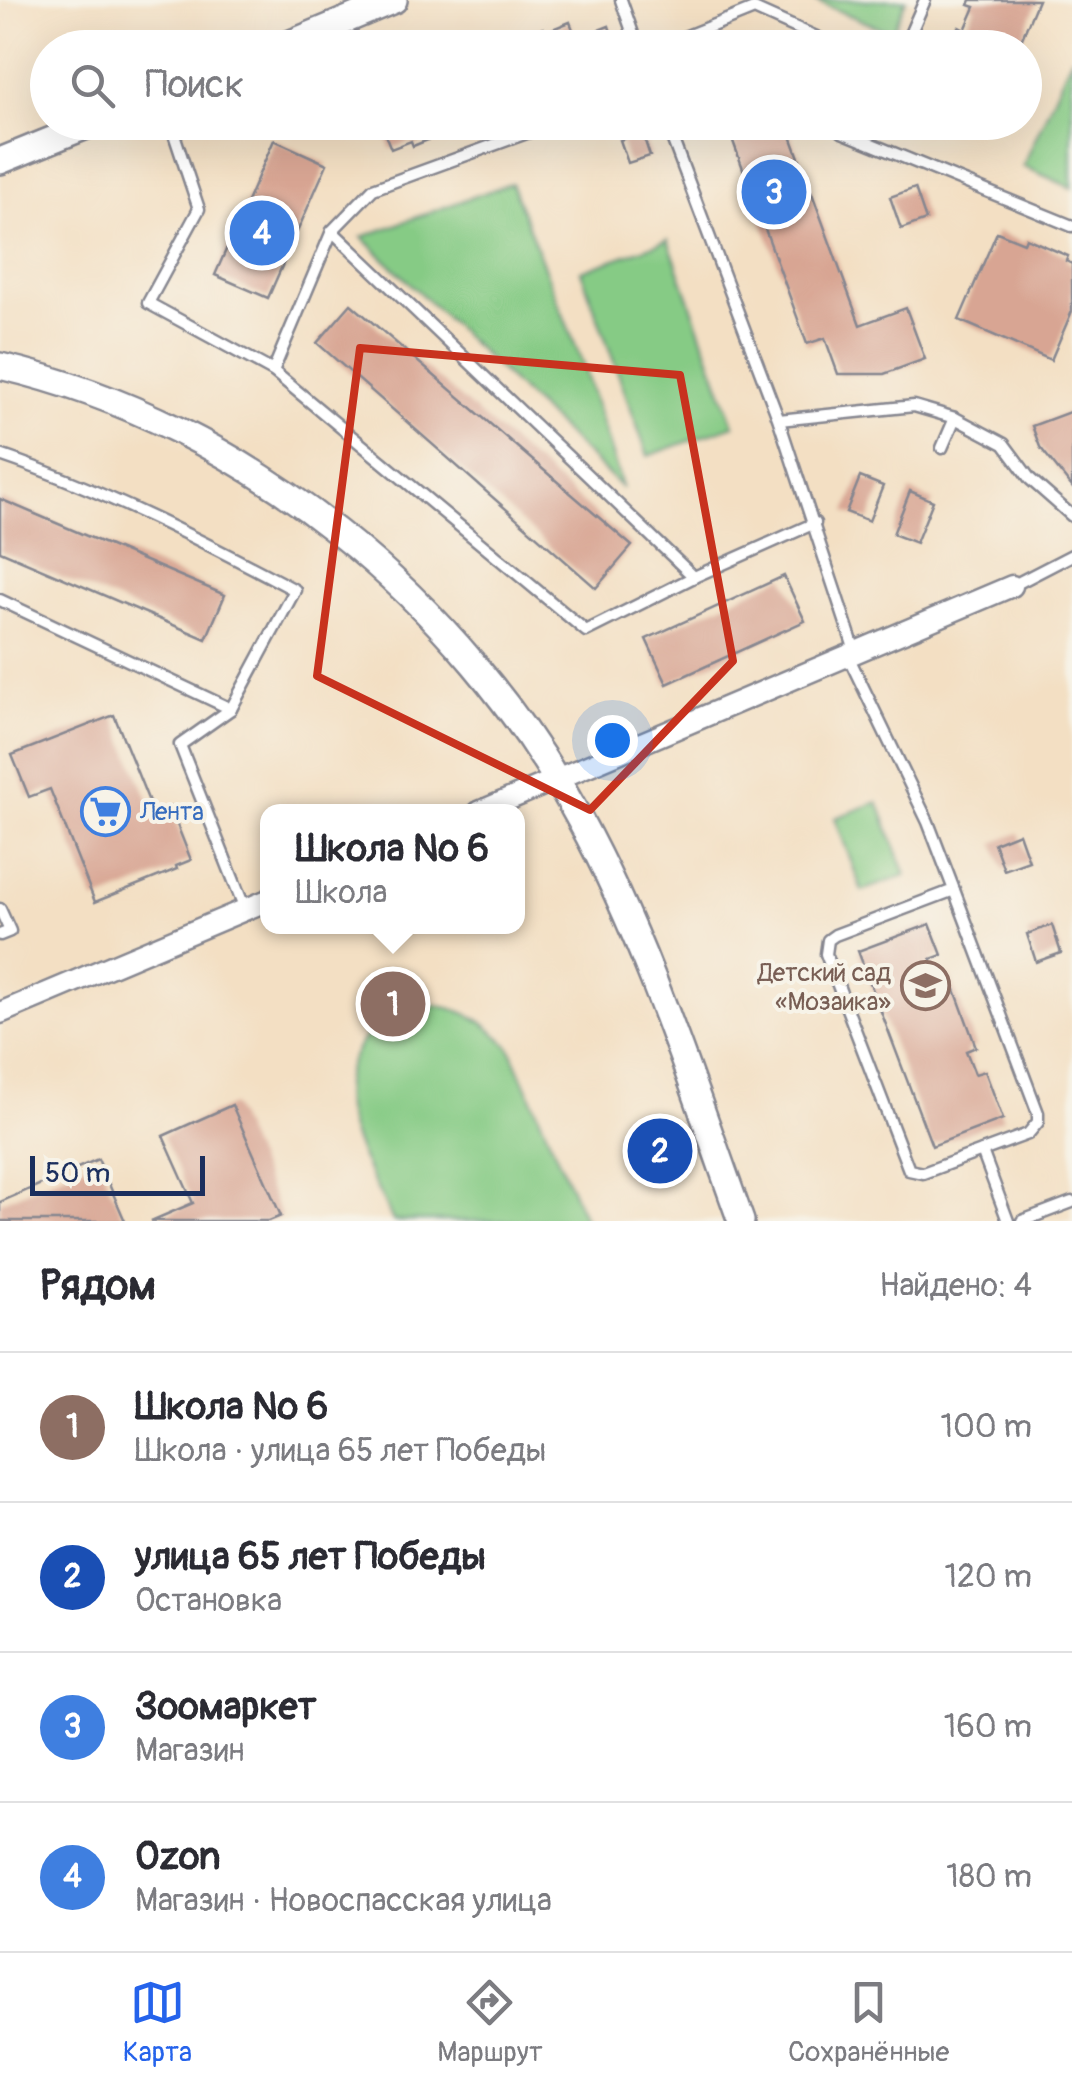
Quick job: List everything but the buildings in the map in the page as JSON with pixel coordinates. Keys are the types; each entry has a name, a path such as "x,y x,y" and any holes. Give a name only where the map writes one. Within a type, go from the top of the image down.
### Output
{"street":[{"path":"322,30 394,0"},
{"path":"0,161 52,140"},
{"path":"0,366 106,400 188,435 254,472 390,575 483,673 556,778 588,834 637,938 741,1221"},
{"path":"497,804 1012,586"},
{"path":"0,1013 260,903"}],"lane":[{"path":"621,0 632,30"},
{"path":"912,30 924,0"},
{"path":"703,30 754,10 799,30"},
{"path":"176,140 199,209 148,303 273,370 586,631 816,523"},
{"path":"273,370 332,231 373,189 508,140"},
{"path":"673,140 816,523 851,652 928,822 954,890 1038,1113 1038,1122 1028,1134 924,1173 908,1170 825,946 834,935 954,890"},
{"path":"862,140 1072,226"},
{"path":"332,231 694,577"},
{"path":"779,420 914,406 955,418 1004,444 1030,479 1072,516"},
{"path":"942,448 955,418"},
{"path":"0,455 73,480 142,511 295,590 231,709 180,745 245,910"},
{"path":"1012,586 1072,555"},
{"path":"0,600 231,709"},
{"path":"0,909 10,931 0,935"},
{"path":"982,1151 1008,1221"},
{"path":"1022,1221 1072,1202"}],"highlighted area":[{"path":"360,348 680,375 733,661 590,810 317,676"}],"green space":[{"path":"813,0 906,0 893,30"},
{"path":"1072,56 1072,188 1023,166 1035,140 1042,140 1042,123"},
{"path":"511,183 583,365 623,489 362,237"},
{"path":"668,240 734,425 648,456 581,271"},
{"path":"878,802 906,875 862,891 835,818"},
{"path":"435,1005 477,1019 510,1048 585,1221 393,1221 352,1134 345,1104 347,1074 358,1047 378,1025 403,1010"}],"place":[{"name":"Зоомаркет","path":"774,192"},
{"name":"Ozon","path":"262,233"},
{"name":"Лента","path":"105,811"},
{"name":"Детский сад «Мозаика»","path":"926,986"},
{"name":"Школа № 6","path":"393,1004"},
{"name":"улица 65 лет Победы","path":"660,1151"}]}
